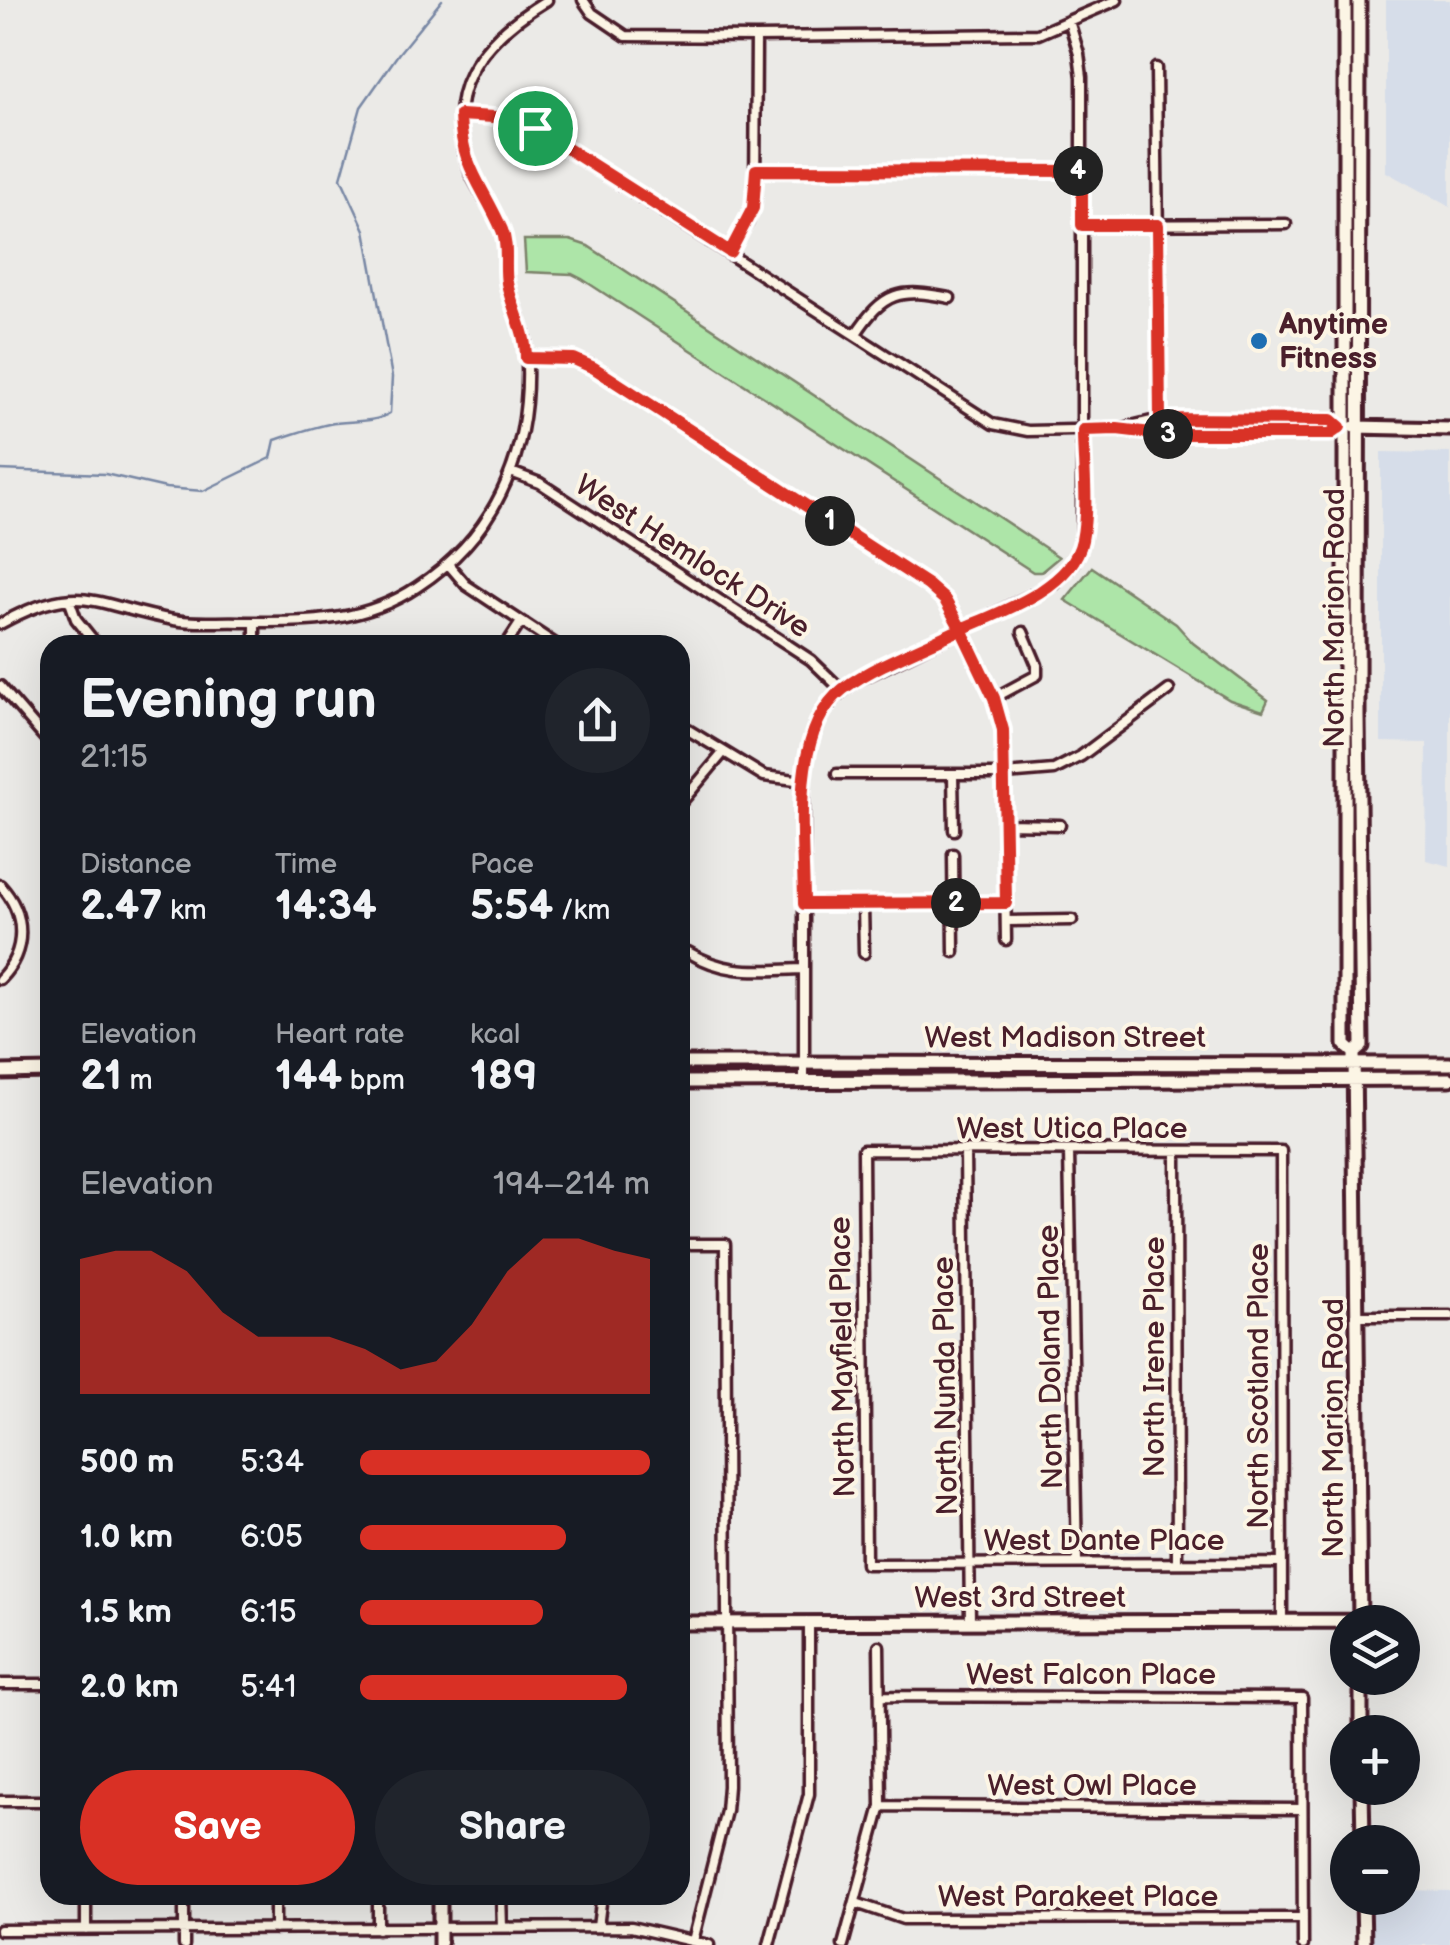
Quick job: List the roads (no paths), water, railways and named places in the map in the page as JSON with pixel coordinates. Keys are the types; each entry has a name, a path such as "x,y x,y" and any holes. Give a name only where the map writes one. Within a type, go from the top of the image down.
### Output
{"main road":[{"name":"North Marion Road","path":"1345,0 1348,427 1362,1046 1354,1066 1360,1605"},
{"name":"North Marion Road","path":"1348,427 1359,0"},
{"path":"1348,427 1450,429"},
{"name":"West Madison Street","path":"690,1062 1354,1066 1450,1079"},
{"name":"West Madison Street","path":"690,1082 1450,1064"},
{"path":"0,1072 40,1072"},
{"name":"West 3rd Street","path":"690,1623 1330,1622"},
{"path":"440,1905 440,1945"},
{"path":"1363,1915 1364,1945"}],"street":[{"path":"0,624 38,606 69,598 98,600 171,620 321,622 364,613 415,588 472,541 488,519 519,446 526,358 524,337 507,282 505,239 470,172 461,140 460,115 467,84 484,50 510,24 547,0"},
{"path":"583,0 592,14 626,36 756,37 1038,34 1117,0"},
{"path":"804,1082 804,782 812,729 821,712 842,690 1054,584 1074,563 1083,534 1082,77 1069,21"},
{"path":"730,252 753,208 756,37"},
{"path":"1156,68 1160,419"},
{"path":"460,115 523,122 992,424 1028,431 1117,429 1160,434 1330,434 1348,427"},
{"path":"756,170 1082,171"},
{"path":"1082,225 1286,224"},
{"path":"855,335 872,310 891,296 918,291 950,298"},
{"path":"526,358 574,359 594,368 928,585 945,600 994,698 1003,730 1006,940"},
{"path":"1117,429 1160,419 1332,420 1348,427"},
{"name":"West Hemlock Drive","path":"511,472 540,483 811,660 842,690"},
{"path":"448,564 466,585 541,635"},
{"path":"69,598 76,619 89,635"},
{"path":"255,622 255,635"},
{"path":"513,635 521,622"},
{"path":"994,698 1037,675 1038,665 1023,632"},
{"path":"0,686 40,732"},
{"path":"837,774 1041,773 1065,766 1169,690"},
{"path":"690,732 764,776 804,782"},
{"path":"690,792 723,753"},
{"path":"953,774 954,830"},
{"path":"1005,824 1060,825"},
{"path":"953,854 954,952"},
{"path":"0,884 10,896 20,922 21,943 14,964 0,979"},
{"path":"804,904 1006,903"},
{"path":"864,904 864,954"},
{"path":"1006,921 1072,920"},
{"path":"690,953 712,966 732,971 804,969"},
{"name":"West Utica Place","path":"864,1150 1281,1151"},
{"name":"North Mayfield Place","path":"864,1150 866,1564"},
{"name":"North Nunda Place","path":"966,1150 970,1622"},
{"name":"North Scotland Place","path":"1281,1151 1282,1621"},
{"name":"North Doland Place","path":"1068,1152 1077,1562"},
{"name":"North Irene Place","path":"1176,1152 1178,1563"},
{"path":"690,1244 725,1244 728,1623 726,1811 694,1941"},
{"path":"1357,1316 1450,1316"},
{"name":"West Dante Place","path":"866,1564 1282,1562"},
{"path":"769,1945 809,1794 809,1623"},
{"path":"843,1945 881,1806 879,1646"},
{"path":"0,1684 40,1684"},
{"name":"West Falcon Place","path":"881,1696 1302,1698 1302,1809"},
{"path":"0,1801 40,1801"},
{"name":"West Owl Place","path":"881,1806 1302,1809"},
{"path":"1302,1809 1303,1945"},
{"name":"West Parakeet Place","path":"856,1904 903,1919 1303,1918"},
{"path":"86,1905 86,1930"},
{"path":"184,1905 184,1945"},
{"path":"275,1905 275,1928"},
{"path":"378,1905 378,1930"},
{"path":"502,1905 502,1927"},
{"path":"598,1927 601,1905"},
{"path":"0,1930 598,1927 642,1928 708,1945"}],"waterway":[{"path":"0,470 105,474 166,488 203,491 271,458 275,440 390,413 392,377 365,230 341,178 361,107 442,0"}],"place":[{"name":"Anytime Fitness","path":"1259,341"}]}
